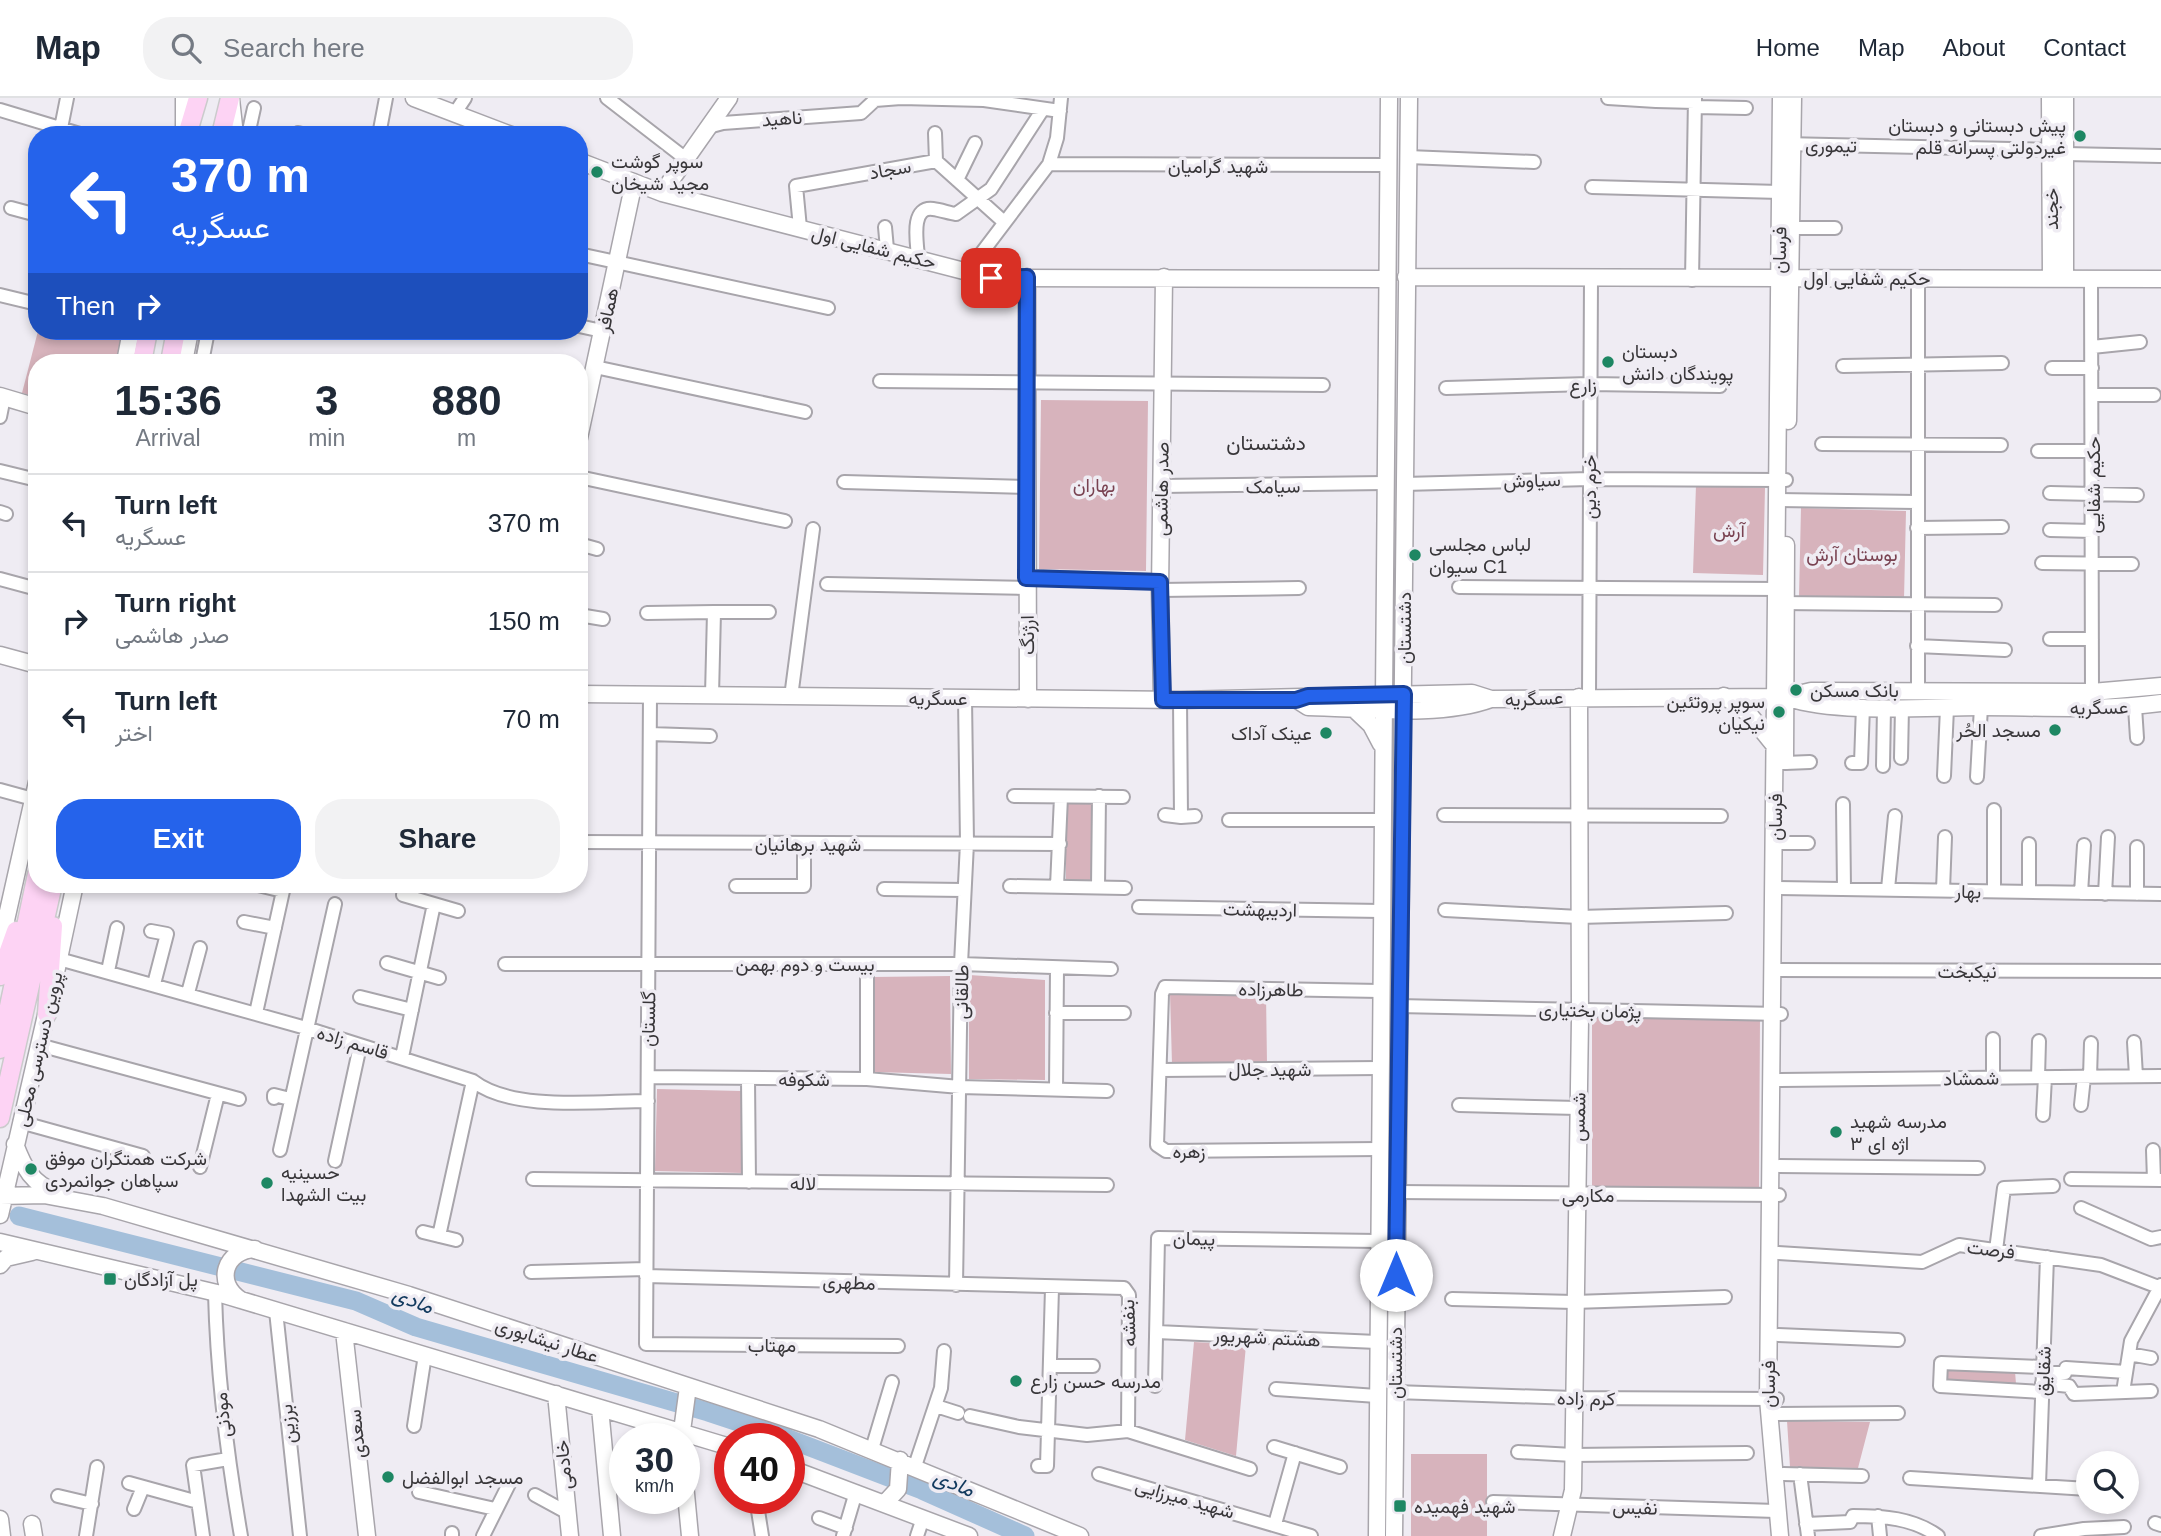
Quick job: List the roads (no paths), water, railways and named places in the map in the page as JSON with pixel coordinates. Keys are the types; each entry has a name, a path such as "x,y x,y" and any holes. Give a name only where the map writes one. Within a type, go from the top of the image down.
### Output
{"main road":[{"path":"188,126 198,98"},
{"path":"223,126 230,98"},
{"path":"0,1049 33,893"},
{"path":"0,1118 16,977 51,893"},
{"path":"47,1014 54,893"}],"street":[{"path":"2,98 0,108 55,126"},
{"path":"61,126 67,98"},
{"path":"184,98 185,126"},
{"path":"230,98 234,126"},
{"path":"381,126 386,98"},
{"path":"414,98 488,126"},
{"path":"455,113 465,98"},
{"path":"607,98 686,159"},
{"path":"662,193 729,98"},
{"name":"دشتستان","path":"1377,1536 1378,1149 1389,98"},
{"name":"دشتستان","path":"1394,1536 1409,98"},
{"path":"1608,98 1656,99 1746,108"},
{"name":"فرسان","path":"1779,843 1785,763 1780,697 1780,596 1786,144 1781,98"},
{"name":"فرسان","path":"1785,228 1780,192 1793,98"},
{"name":"خجند","path":"2050,98 2058,152"},
{"name":"خجند","path":"2058,270 2058,152 2065,98"},
{"name":"ناهید","path":"708,127 723,122 861,113 875,99 984,100 1042,109 1060,105"},
{"path":"1692,280 1695,102"},
{"path":"968,271 1049,164 1057,138 1060,105"},
{"path":"250,126 254,108"},
{"path":"918,257 916,219 930,208 956,214 991,189 1042,109"},
{"path":"935,133 936,161"},
{"path":"957,180 975,143"},
{"name":"تیموری","path":"1786,144 2161,156"},
{"path":"1408,157 1534,162"},
{"name":"سجاد","path":"800,228 796,186 936,161 1004,222"},
{"name":"حکیم شفایی اول","path":"588,164 662,193 991,278 1387,279"},
{"name":"شهید گرامیان","path":"1049,164 1388,166"},
{"name":"همافر","path":"588,398 634,182"},
{"path":"1592,187 1780,192"},
{"path":"11,208 28,213"},
{"path":"885,227 887,249"},
{"path":"1785,228 1835,228"},
{"path":"588,256 828,308"},
{"name":"حکیم شفایی اول","path":"1406,277 1692,280 1917,278 2058,270 2091,279 2161,279"},
{"name":"ارژنگ","path":"1027,277 1028,699"},
{"name":"صدر هاشمی","path":"1163,700 1160,586 1164,277"},
{"name":"خرم دین","path":"1584,696 1589,589 1591,278"},
{"path":"1917,278 1918,692"},
{"name":"حکیم شفایی","path":"2091,279 2092,692"},
{"path":"0,295 28,302"},
{"path":"588,328 602,331"},
{"path":"2092,347 2140,342"},
{"path":"1843,366 2002,363"},
{"path":"595,367 805,412"},
{"path":"2052,368 2092,368"},
{"path":"880,381 1323,384"},
{"name":"زارع","path":"1446,388 1590,384 1720,386"},
{"path":"2093,395 2154,395"},
{"path":"0,417 2,396 28,404"},
{"path":"1822,444 2001,445"},
{"path":"2038,451 2093,451"},
{"path":"0,471 28,478"},
{"path":"588,479 785,521"},
{"name":"سیاوش","path":"1404,484 1589,479 1781,480"},
{"path":"844,482 1026,487"},
{"name":"سیامک","path":"1161,486 1384,484"},
{"path":"2050,493 2137,495"},
{"path":"1781,501 1917,502"},
{"path":"1917,528 2002,527"},
{"path":"791,697 813,529"},
{"path":"2050,530 2093,531"},
{"path":"588,546 597,549"},
{"path":"2042,563 2132,564"},
{"path":"0,579 28,587"},
{"path":"827,584 1026,583 1300,588"},
{"path":"1459,587 1780,596 1917,606 1995,605"},
{"path":"712,695 714,612"},
{"path":"647,613 769,612"},
{"path":"588,617 603,620"},
{"path":"2050,639 2092,639"},
{"path":"1917,646 2005,650"},
{"path":"0,655 28,663"},
{"path":"1382,747 1371,725 1350,701 1384,659"},
{"path":"1404,662 1416,681 1443,701 1420,720 1404,740"},
{"name":"عسگریه","path":"588,694 1163,700 1296,700 1308,696 1350,701 1404,702 1443,701 1472,693 1491,699 1584,696 1780,697 1811,691 2092,692 2161,686"},
{"name":"گلستان","path":"646,1343 650,695"},
{"name":"شمس","path":"1562,1536 1573,1490 1580,1010 1578,817 1584,696"},
{"path":"1724,696 1749,714 1774,745"},
{"name":"فرسان","path":"1780,697 1774,745 1779,843 1774,1404 1776,1511 1780,1536"},
{"name":"عسگریه","path":"1780,697 1807,704 1947,708 2135,707 2161,703"},
{"name":"طالقانی","path":"956,1286 961,964 967,844 965,698"},
{"path":"1180,700 1181,817"},
{"path":"1852,763 1861,764 1863,706"},
{"path":"1884,707 1884,766"},
{"path":"1901,758 1902,707"},
{"path":"1976,777 1981,707"},
{"path":"2135,707 2137,738"},
{"path":"1944,776 1947,708"},
{"path":"649,734 710,736"},
{"path":"1785,763 1810,762"},
{"path":"0,790 28,798"},
{"path":"1014,796 1123,797"},
{"path":"1098,887 1099,796"},
{"path":"1057,886 1061,797"},
{"path":"1843,804 1844,889"},
{"path":"1994,810 1994,891"},
{"path":"1,940 7,883 28,815"},
{"path":"1164,815 1195,816"},
{"path":"1444,815 1721,816"},
{"path":"1888,890 1895,816"},
{"path":"1229,820 1382,820"},
{"path":"1943,890 1945,837"},
{"path":"2105,894 2108,837"},
{"name":"شهید برهانیان","path":"588,842 1060,844"},
{"path":"1779,843 1808,843"},
{"path":"2029,844 2029,892"},
{"path":"736,887 804,886 804,845"},
{"path":"2081,893 2084,845"},
{"path":"2137,847 2137,894"},
{"path":"1010,886 1125,888"},
{"name":"بهار","path":"1779,888 2161,894"},
{"path":"884,889 964,890"},
{"name":"پروین دسترسی محلی","path":"0,1215 2,1195 47,1014 73,893"},
{"path":"256,1013 283,893"},
{"path":"402,895 458,911"},
{"path":"280,1150 335,904"},
{"path":"402,1057 434,904"},
{"name":"اردیبهشت","path":"1139,907 1381,911"},
{"path":"1445,910 1579,917 1726,914"},
{"path":"244,922 275,928"},
{"path":"108,971 117,929"},
{"path":"151,931 167,934 154,984"},
{"path":"188,993 200,948"},
{"name":"قاسم زاده","path":"59,959 188,993 402,1057 473,1081 486,1091 524,1100 648,1101"},
{"path":"387,963 439,978"},
{"name":"بیست و دوم بهمن","path":"505,964 961,964 1111,969"},
{"path":"867,964 867,1080"},
{"path":"1056,1090 1057,968"},
{"name":"نیکبخت","path":"1777,970 2161,971"},
{"name":"طاهرزاده","path":"1163,990 1380,991"},
{"name":"زهره","path":"1163,990 1159,1149 1378,1149"},
{"path":"360,997 412,1010"},
{"name":"پژمان بختیاری","path":"1398,1006 1776,1014"},
{"path":"1056,1013 1124,1013"},
{"name":"فرسان","path":"1776,1014 1780,1080 1779,1166 1775,1195 1778,1335 1774,1404 1789,1536"},
{"path":"1993,1039 1993,1077"},
{"path":"2039,1041 2043,1115"},
{"path":"2134,1042 2136,1076"},
{"path":"2081,1105 2091,1043"},
{"path":"39,1045 239,1099"},
{"path":"335,1161 360,1046"},
{"name":"شهید جلال","path":"1160,1070 1379,1068"},
{"name":"شمشاد","path":"1780,1080 2161,1076"},
{"name":"شکوفه","path":"648,1077 867,1080 960,1087 1107,1091"},
{"path":"748,1079 749,1182"},
{"path":"439,1236 473,1081"},
{"path":"200,1167 218,1094"},
{"path":"274,1098 274,1095 290,1099"},
{"path":"1459,1105 1578,1108"},
{"path":"20,1122 143,1156"},
{"path":"0,1171 6,1167 15,1144"},
{"path":"15,1144 31,1177 43,1188 73,1199"},
{"path":"2071,1179 2157,1180 2153,1150"},
{"path":"1779,1166 1978,1168"},
{"name":"لاله","path":"533,1179 1107,1185"},
{"path":"1996,1250 2004,1188 2053,1186"},
{"name":"مکارمی","path":"1397,1192 1775,1195"},
{"name":"عطار نیشابوری","path":"2,1195 73,1199 256,1249 409,1295 872,1449 906,1466 1080,1536"},
{"path":"2081,1208 2151,1239 2161,1237"},
{"path":"423,1232 456,1240"},
{"name":"پیمان","path":"1156,1386 1157,1242 1160,1237 1378,1248"},
{"path":"0,1242 221,1289 243,1301 645,1423"},
{"name":"فرصت","path":"1778,1253 1922,1262 1959,1245 2101,1265 2161,1287"},
{"path":"1378,1248 1396,1254"},
{"path":"221,1289 235,1255 256,1249"},
{"path":"0,1265 6,1258 23,1252 44,1252"},
{"name":"شقایق","path":"2039,1485 2047,1257"},
{"name":"مطهری","path":"531,1272 646,1273 1052,1288"},
{"path":"2123,1392 2131,1341 2161,1287"},
{"path":"1038,1466 1047,1466 1052,1288"},
{"name":"بنفشه","path":"1052,1288 1128,1291 1128,1431"},
{"name":"موذنی","path":"221,1289 216,1357 228,1459 241,1536"},
{"path":"1452,1299 1574,1302 1725,1297"},
{"name":"برزین","path":"276,1311 300,1536"},
{"name":"سعدی","path":"344,1331 367,1536"},
{"name":"هشتم شهریور","path":"1157,1332 1377,1342"},
{"path":"1778,1335 1898,1340"},
{"name":"مهتاب","path":"646,1343 898,1346"},
{"path":"888,1500 898,1489 906,1466 936,1406 944,1351"},
{"path":"2129,1354 2151,1358"},
{"path":"414,1426 425,1355"},
{"path":"2126,1372 2066,1368 2065,1373 2043,1379 1940,1386 1941,1363 2043,1379 2069,1386 2074,1394 2151,1391"},
{"path":"1050,1366 1093,1366"},
{"path":"872,1449 892,1382"},
{"path":"683,1423 688,1387"},
{"path":"1276,1390 1377,1396"},
{"name":"کرم زاده","path":"1395,1392 1774,1404 1898,1413"},
{"name":"خادمی","path":"556,1394 570,1536"},
{"path":"936,1406 1019,1427 1087,1435 1128,1431 1250,1469"},
{"path":"600,1408 612,1536"},
{"path":"1274,1447 1340,1467"},
{"path":"1518,1452 1573,1455 1747,1453"},
{"path":"1275,1524 1295,1453"},
{"path":"203,1536 193,1465 228,1459"},
{"path":"86,1536 97,1467"},
{"path":"805,1474 888,1500 923,1518 969,1536"},
{"name":"شهید میرزایی","path":"1099,1474 1311,1536"},
{"path":"1783,1474 1862,1476"},
{"path":"1800,1474 1807,1530 1850,1522 1853,1516 1878,1516 1925,1527 1938,1536"},
{"path":"1910,1478 2076,1488"},
{"path":"128,1483 198,1502"},
{"path":"483,1536 509,1484"},
{"path":"134,1509 143,1487"},
{"path":"419,1492 495,1509"},
{"path":"818,1518 844,1532 856,1492"},
{"path":"535,1494 568,1513"},
{"path":"58,1496 92,1503"},
{"name":"نفیس","path":"1493,1502 1776,1511"},
{"path":"688,1514 690,1536"},
{"path":"759,1514 762,1536"},
{"path":"1878,1516 1880,1536"},
{"path":"917,1536 923,1518"},
{"path":"0,1519 2,1536"},
{"path":"2047,1536 2120,1530"}],"waterway":[{"name":"مادی","path":"19,1216 356,1301 416,1327 741,1423"},
{"name":"مادی","path":"805,1445 922,1490 1025,1536"}],"place":[{"name":"پیش دبستانی و دبستان غیردولتی پسرانه قلم","path":"2080,136"},
{"name":"سوپر گوشت مجید شیخان","path":"597,172"},
{"name":"دبستان پویندگان دانش","path":"1608,362"},
{"name":"لباس مجلسی سیوان C1","path":"1415,555"},
{"name":"بانک مسکن","path":"1796,690"},
{"name":"سوپر پروتئین نیکیان","path":"1779,712"},
{"name":"مسجد الحُر","path":"2055,730"},
{"name":"عینک آداک","path":"1326,733"},
{"name":"مدرسه شهید اژه ای ۳","path":"1836,1132"},
{"name":"شرکت همتگران موفق سپاهان جوانمردی","path":"31,1169"},
{"name":"حسینیه بیت الشهدا","path":"267,1183"},
{"name":"پل آزادگان","path":"110,1279"},
{"name":"مدرسه حسن زارع","path":"1016,1381"},
{"name":"مسجد ابوالفضل","path":"388,1477"},
{"name":"شهید فهمیده","path":"1400,1506"}],"district":[{"name":"دشتستان","path":"1266,443"}],"park label":[{"name":"بهاران","path":"1094,485"},
{"name":"آرش","path":"1729,530"},
{"name":"بوستان آرش","path":"1852,554"}]}
